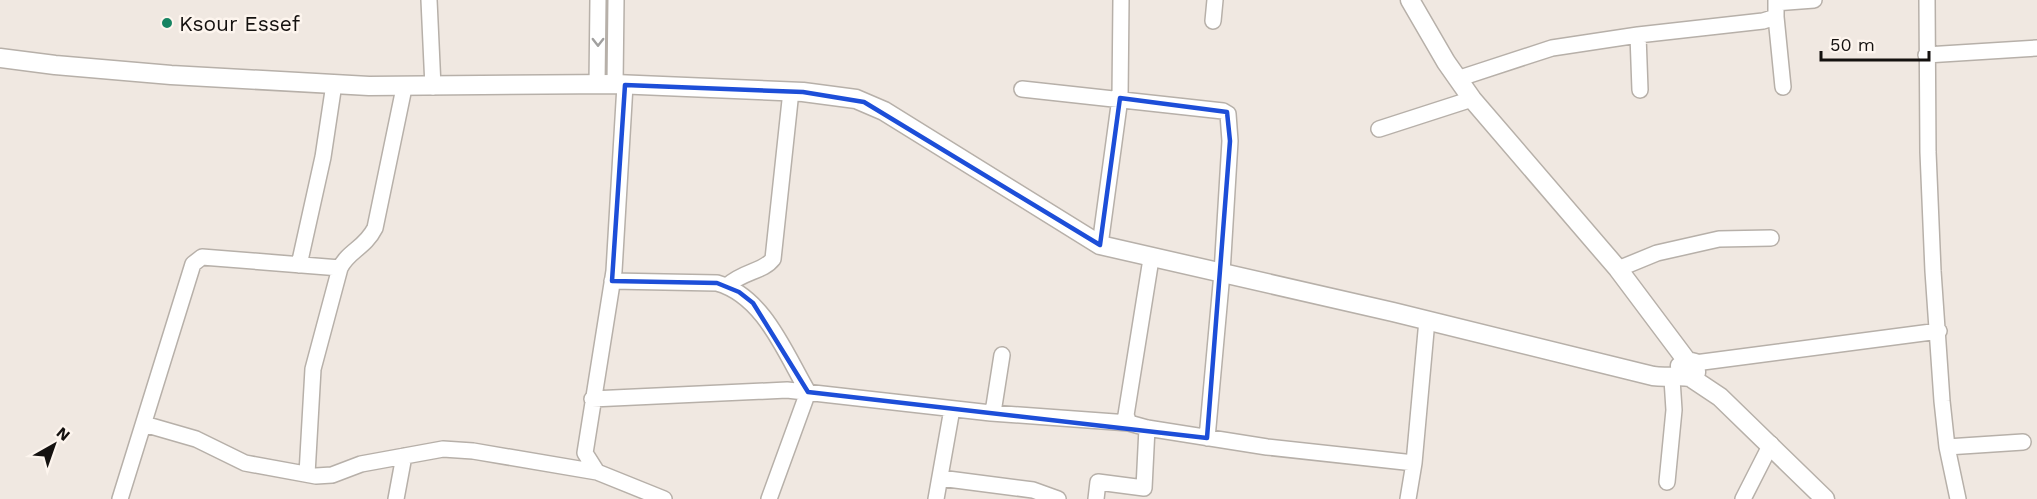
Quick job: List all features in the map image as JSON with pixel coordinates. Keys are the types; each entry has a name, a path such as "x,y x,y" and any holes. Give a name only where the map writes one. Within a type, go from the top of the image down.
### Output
{"street":[{"path":"429,0 433,87"},
{"path":"598,0 612,85"},
{"path":"597,472 585,453 612,281 612,85 616,0"},
{"path":"1100,245 1119,98 1121,0"},
{"path":"1213,21 1215,0"},
{"path":"1410,0 1457,79 1618,269 1687,370"},
{"path":"1457,79 1552,48 1638,35 1753,23 1776,7 1814,0"},
{"path":"1927,0 1926,55 1933,271 1947,447 1958,499"},
{"path":"1776,7 1783,87"},
{"path":"1638,35 1640,90"},
{"path":"1926,55 2037,48"},
{"path":"0,57 55,65 171,75 404,88 612,85 791,91 845,96 872,105 1100,245 1152,259 1427,320 1687,370 1716,387 1720,397 1771,444 1825,499"},
{"path":"299,265 323,157 334,84"},
{"path":"307,474 313,369 340,268 348,257 365,245 375,228 404,88"},
{"path":"1022,89 1119,98 1223,111 1228,114 1230,141 1222,273 1207,438"},
{"path":"727,286 737,276 765,267 773,259 791,91"},
{"path":"1379,129 1472,99"},
{"path":"1618,269 1657,253 1719,239 1771,238"},
{"path":"120,499 193,264 202,257 207,257 340,268"},
{"path":"1129,423 1126,415 1152,259"},
{"path":"612,281 717,283 727,286 753,303 808,392"},
{"path":"1408,499 1414,463 1427,320"},
{"path":"1687,370 1939,331"},
{"path":"991,413 1002,355"},
{"path":"1667,482 1674,410 1687,370"},
{"path":"592,399 787,390 991,413 1129,423 1147,428 1267,447 1414,463"},
{"path":"769,499 808,392"},
{"path":"936,499 952,409"},
{"path":"144,424 196,439 245,463 307,474 332,475 361,464 443,450 473,451 597,472 664,499"},
{"path":"1096,499 1098,483 1144,488 1147,428"},
{"path":"1947,447 2023,442"},
{"path":"1743,499 1771,444"},
{"path":"396,499 404,456"},
{"path":"940,478 1033,490 1058,499"}],"highlighted area":[{"path":"625,85 803,92 864,102 1100,245 1120,98 1227,112 1230,141 1207,438 808,392 753,303 739,292 717,283 612,281"}],"place":[{"name":"Ksour Essef","path":"167,23"}]}
